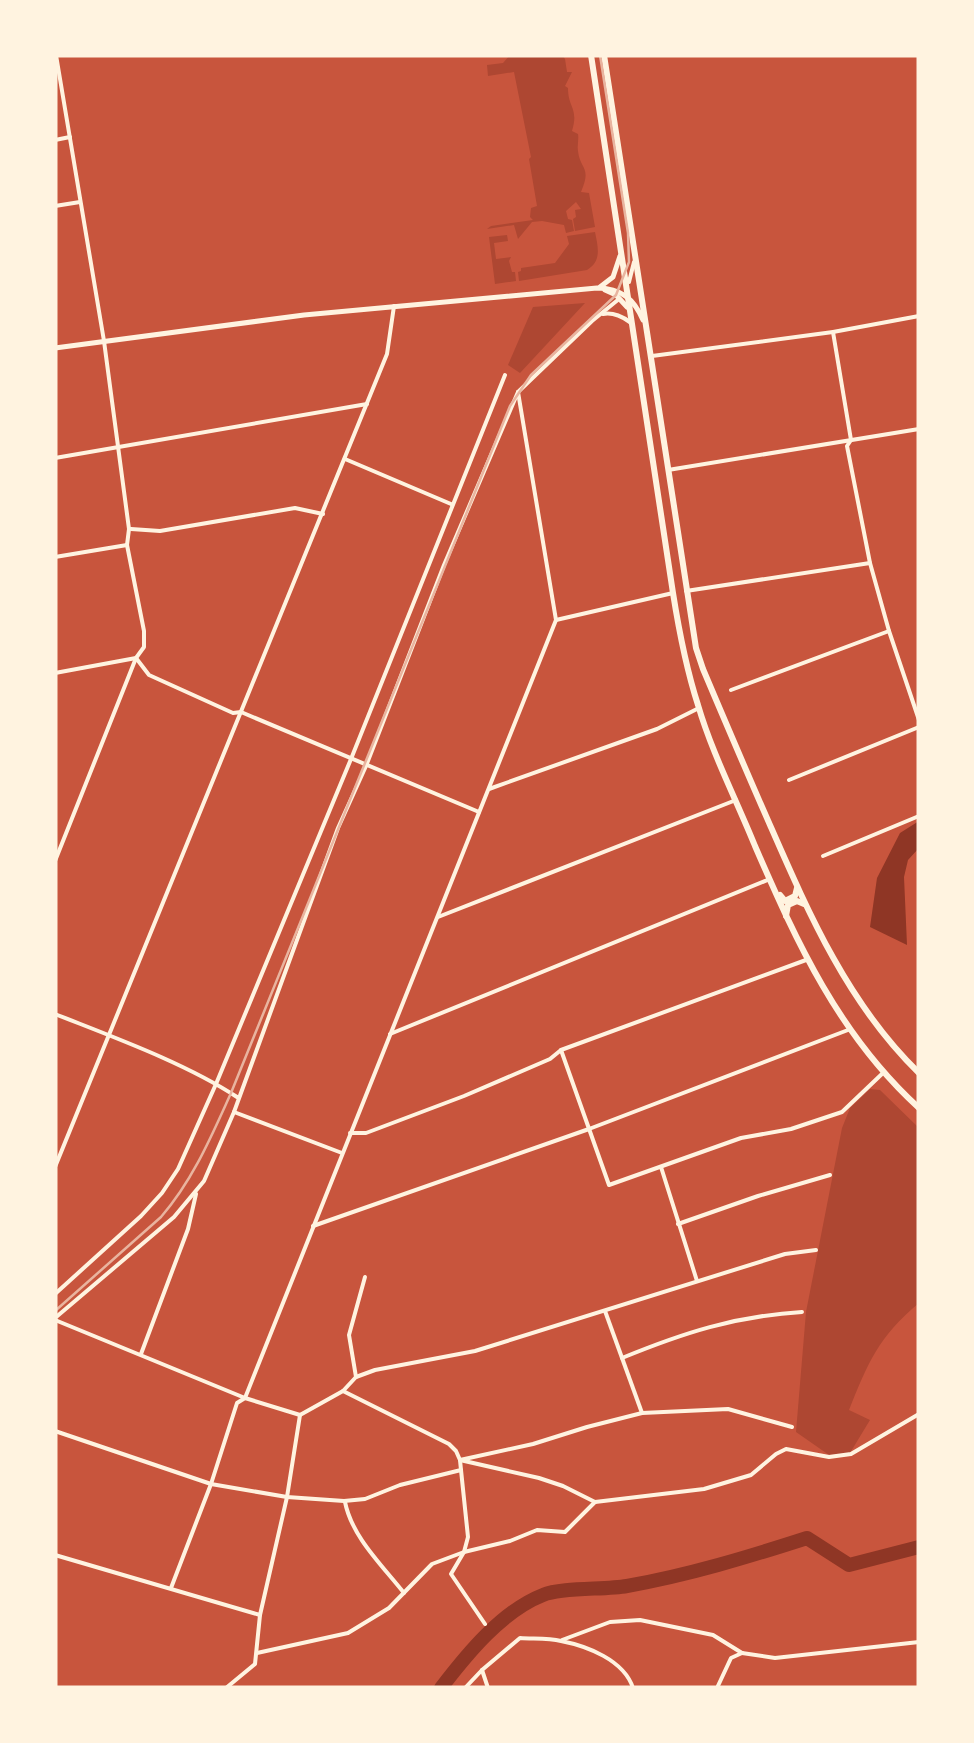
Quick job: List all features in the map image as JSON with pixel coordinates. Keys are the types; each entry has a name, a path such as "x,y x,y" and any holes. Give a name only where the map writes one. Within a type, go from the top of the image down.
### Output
{"main road":[{"path":"590,55 673,594 699,708 806,960 848,1030 919,1108"},
{"path":"604,55 696,648 797,888 832,960 868,1016 919,1074"},
{"path":"597,288 614,277 621,253"},
{"path":"55,348 394,306 597,288 625,294 637,306 646,330"},
{"path":"775,891 785,901 795,896 797,888"},
{"path":"786,916 788,906 797,901 805,904"}],"street":[{"path":"55,861 144,646 127,545 129,529 104,340 56,55"},
{"path":"55,140 70,137"},
{"path":"55,206 80,202"},
{"path":"634,241 634,262 625,294 518,392 338,828 234,1112 204,1182 140,1248 55,1319 245,1398 300,1415 343,1392 356,1377 375,1370 475,1351 785,1254 816,1250"},
{"path":"55,1166 387,354 394,306"},
{"path":"598,315 609,313 634,325"},
{"path":"650,357 919,316"},
{"path":"833,332 851,440 847,446 870,563 919,720"},
{"path":"55,1294 141,1216 178,1169 505,376"},
{"path":"171,1588 212,1484 237,1403 245,1398 556,620 518,392"},
{"path":"55,458 367,404"},
{"path":"668,470 919,429"},
{"path":"345,459 452,504"},
{"path":"129,529 160,531 295,508 323,514"},
{"path":"55,557 127,545"},
{"path":"686,591 870,563"},
{"path":"556,620 673,594"},
{"path":"732,690 889,631"},
{"path":"136,658 149,675 233,713 240,712 479,812"},
{"path":"55,673 136,658"},
{"path":"488,790 657,728 699,708"},
{"path":"789,780 919,727"},
{"path":"437,917 736,800"},
{"path":"823,856 919,816"},
{"path":"390,1034 770,879"},
{"path":"350,1132 366,1133 464,1096 550,1059 561,1050 806,960"},
{"path":"55,1014 216,1084 238,1098"},
{"path":"313,1226 848,1030"},
{"path":"561,1050 609,1185 741,1138 791,1129 842,1112 884,1072"},
{"path":"234,1112 342,1153"},
{"path":"661,1168 697,1281"},
{"path":"678,1224 830,1175"},
{"path":"140,1354 188,1229 196,1193"},
{"path":"356,1377 349,1334 364,1277"},
{"path":"605,1310 642,1413"},
{"path":"622,1358 686,1332 762,1314 802,1312"},
{"path":"343,1392 456,1451 468,1537 451,1574 486,1624"},
{"path":"460,1460 534,1444 642,1413 728,1408 792,1428"},
{"path":"460,1460 539,1478 595,1502 704,1489 751,1475 786,1449 829,1457 851,1454 919,1414"},
{"path":"226,1688 255,1664 260,1615 287,1497 300,1415"},
{"path":"55,1431 212,1484 287,1497 365,1500 400,1485 461,1470"},
{"path":"344,1501 360,1536 404,1593"},
{"path":"257,1653 348,1633 374,1618 432,1564 536,1530 566,1532 595,1502"},
{"path":"55,1556 260,1615"},
{"path":"560,1640 610,1622 640,1620 713,1636 742,1653 774,1658 919,1642"},
{"path":"465,1688 520,1638 560,1640 604,1656 631,1680 634,1688"},
{"path":"717,1688 730,1658 742,1653"},
{"path":"482,1670 488,1688"}],"shaded area":[{"path":"510,55 562,55 567,72 572,72 565,86 574,113 572,131 578,134 579,157 585,173 581,192 589,193 595,227 575,231 575,210 581,209 576,202 566,211 574,231 566,233 564,225 532,222 518,239 514,225 487,229 533,220 531,208 537,206 514,72 488,76 487,65 503,63"},
{"path":"595,232 597,258 587,270 519,281 521,268 555,263 569,244 567,236"},
{"path":"507,235 508,241 494,243 496,259 511,257 516,281 495,284 489,237"},
{"path":"585,303 520,373 508,365 533,307"},
{"path":"919,821 919,848 908,860 904,877 907,945 870,927 877,878 900,833"},
{"path":"870,1089 880,1090 919,1128 919,1303 884,1339 856,1393 849,1410 870,1420 850,1453 829,1455 796,1432 806,1312 842,1128 850,1108"}],"waterway":[{"path":"441,1688 500,1622 528,1602 551,1592 650,1582 807,1538 849,1565 919,1547"}],"tram line":[{"path":"55,1311 161,1217 200,1158 231,1093 510,406 531,375 616,295 629,262 628,233 600,55"}]}
